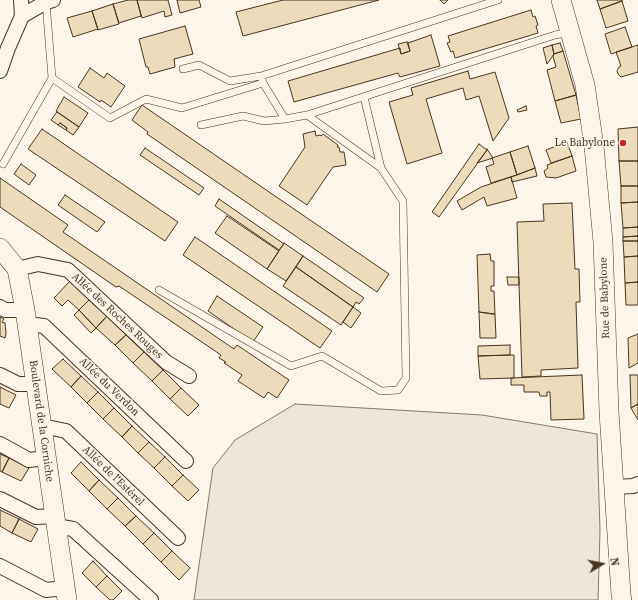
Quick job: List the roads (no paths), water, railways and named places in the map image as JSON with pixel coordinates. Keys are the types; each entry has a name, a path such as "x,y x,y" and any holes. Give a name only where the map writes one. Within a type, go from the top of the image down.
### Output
{"street":[{"path":"0,71 22,16 21,0"},
{"name":"Rue de Babylone","path":"561,0 585,85 594,146 603,234 609,412 622,600"},
{"path":"22,16 49,1"},
{"name":"Boulevard de la Corniche","path":"0,248 17,270 26,317 66,594"},
{"name":"Allée des Roches Rouges","path":"17,270 38,264 68,270 166,362 190,376"},
{"name":"Allée du Verdon","path":"0,307 44,326 186,461"},
{"path":"0,375 18,384 36,384"},
{"name":"Allée de l'Estérel","path":"42,426 66,431 178,538"},
{"path":"0,444 29,460 46,458"},
{"path":"615,487 632,486 638,484"},
{"path":"0,499 36,517 56,521 73,529 151,600"},
{"path":"0,566 46,590 66,594"}],"lane":[{"path":"52,78 110,118 146,99 182,108 498,0"},
{"path":"3,164 52,78 49,1"},
{"path":"201,125 243,116 264,121 307,115 571,32"},
{"path":"183,69 199,65 230,81 262,80"},
{"path":"262,80 285,119"},
{"path":"159,290 291,366 322,356 381,391 398,390 406,378 403,201 381,168 364,97"},
{"path":"307,115 381,168"}],"place":[{"name":"Le Babylone","path":"623,143"}]}
